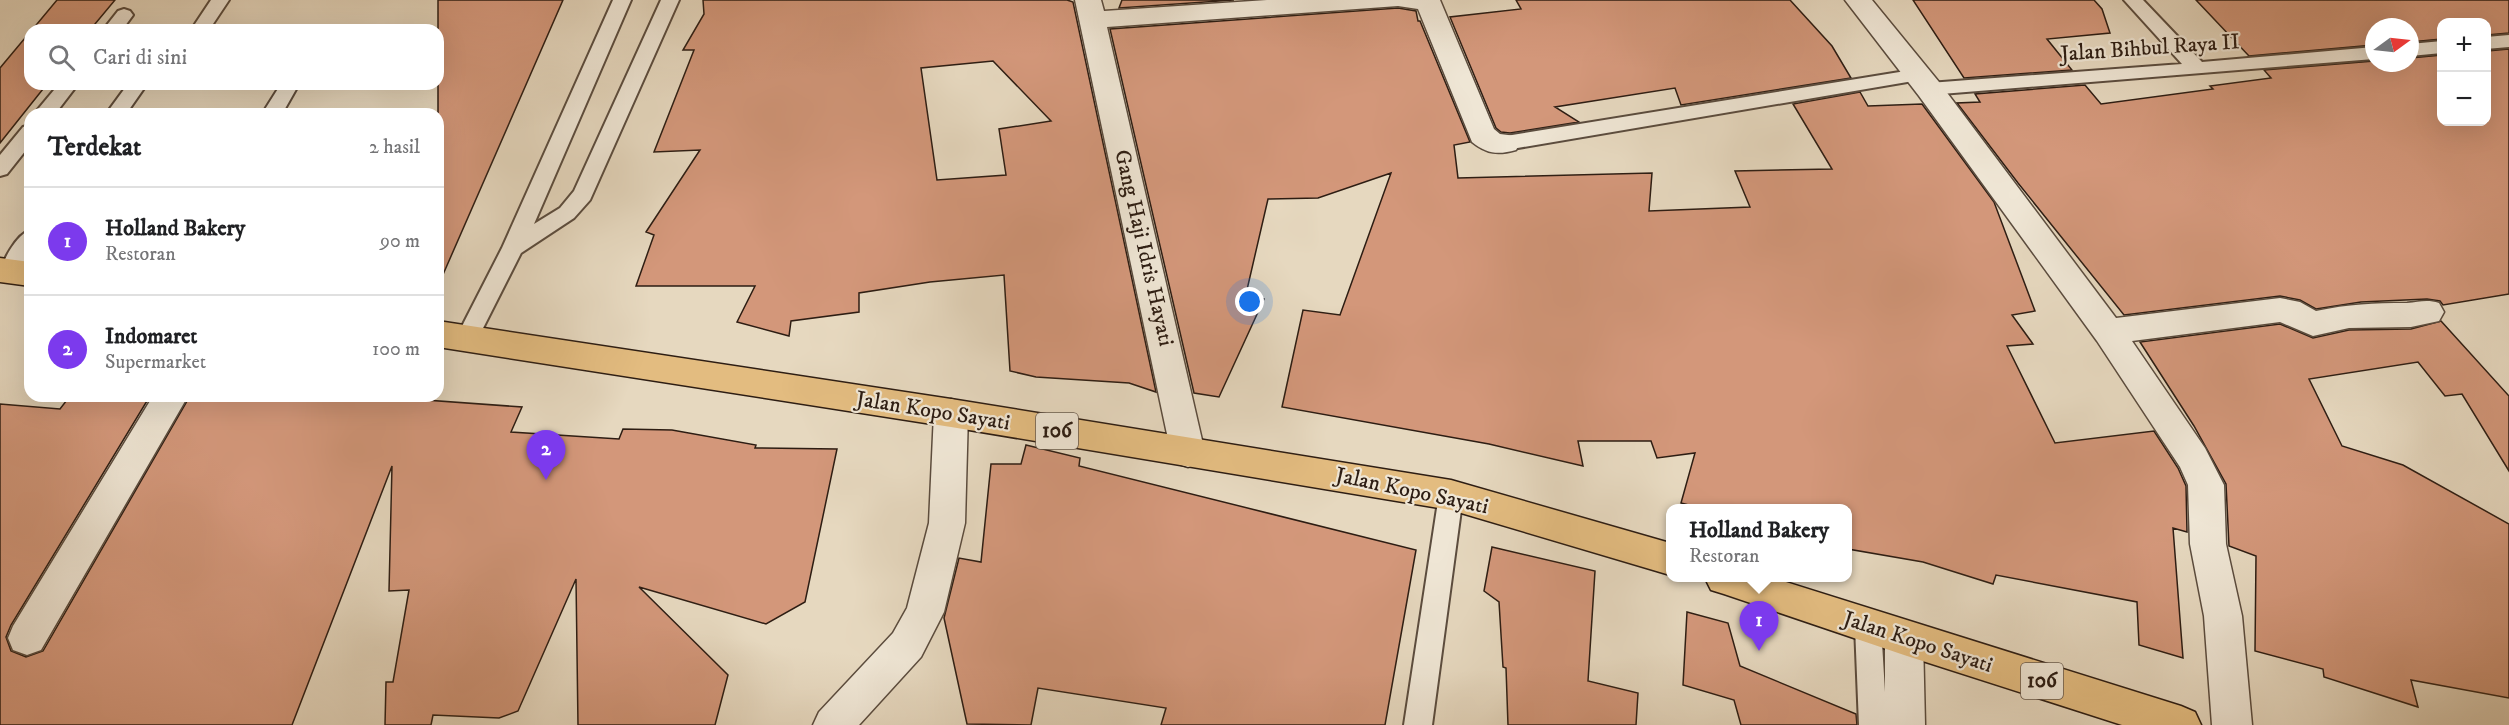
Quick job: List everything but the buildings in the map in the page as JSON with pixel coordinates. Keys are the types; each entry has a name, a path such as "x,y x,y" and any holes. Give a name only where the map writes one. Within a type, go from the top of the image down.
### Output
{"main road":[{"name":"Jalan Kopo Sayati","path":"453,336 1363,479 1450,495 1666,558"},
{"name":"Jalan Kopo Sayati","path":"1736,582 1904,638 2181,725"}],"street":[{"path":"1092,21 1390,0"},
{"path":"1407,0 1428,2 1482,135 1494,144 1506,143"},
{"path":"1858,0 1923,82 2108,332 2193,458 2206,485 2208,544 2223,616 2232,725"},
{"name":"Gang Haji Idris Hayati","path":"1092,21 1175,386 1188,453"},
{"path":"2108,332 2280,310 2289,311 2313,324 2349,316 2402,316 2428,312"},
{"path":"27,638 167,402"},
{"path":"833,725 907,645 925,612 947,523 951,413"},
{"path":"1904,638 1905,725"}],"lane":[{"path":"204,24 220,0"},
{"path":"453,336 513,248 622,0"},
{"path":"513,248 567,213 583,195 670,0"},
{"path":"2133,0 2197,69"},
{"path":"117,24 124,15"},
{"path":"2491,43 2509,41"},
{"path":"2419,49 2437,47"},
{"name":"Jalan Bihbul Raya II","path":"1506,143 1923,82 2197,69 2365,54"},
{"path":"50,108 64,90"},
{"path":"121,108 134,90"},
{"path":"276,108 286,90"},
{"path":"0,170 24,140"},
{"path":"13,272 24,250"},
{"path":"1418,725 1450,495"},
{"path":"1868,626 1873,725"}],"place":[{"name":"Indomaret","path":"546,480"},
{"name":"Holland Bakery","path":"1759,651"}]}
